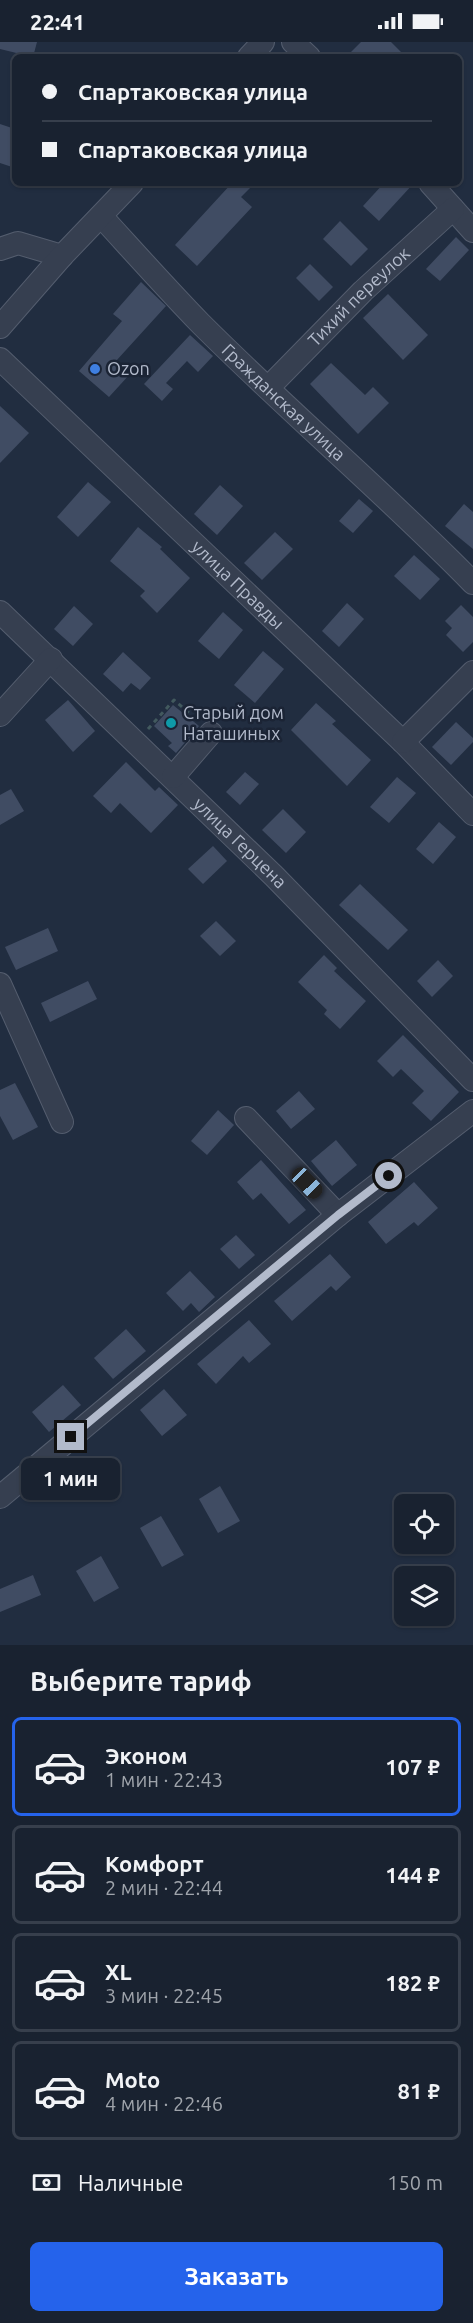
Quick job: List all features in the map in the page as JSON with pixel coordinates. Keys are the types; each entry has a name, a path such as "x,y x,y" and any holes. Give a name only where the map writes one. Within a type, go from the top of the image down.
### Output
{"street":[{"path":"252,54 263,42"},
{"path":"293,42 306,54"},
{"path":"0,327 62,256 129,186"},
{"path":"433,186 473,231"},
{"name":"Тихий переулок","path":"268,388 363,291 453,209"},
{"name":"Гражданская улица","path":"101,216 199,322 411,519 473,583"},
{"path":"0,249 18,243 62,256"},
{"name":"улица Правды","path":"0,359 403,742 473,814"},
{"name":"улица Герцена","path":"0,612 274,876 473,1080"},
{"path":"0,715 51,659"},
{"path":"403,742 473,672"},
{"path":"173,777 211,733"},
{"path":"0,984 62,1122"},
{"path":"0,1497 338,1215 473,1111"},
{"path":"246,1118 338,1215"}],"path":[{"path":"147,730 174,700 211,733"}],"building":[{"path":"0,42 37,42 34,54 21,54 0,49"},
{"path":"361,42 391,42 403,54 349,54"},
{"path":"0,124 12,128 12,167 0,163"},
{"path":"229,186 252,186 241,197 252,207 197,266 175,245"},
{"path":"381,186 411,186 379,221 363,206"},
{"path":"340,221 368,249 351,266 323,239"},
{"path":"456,237 469,250 440,281 426,269"},
{"path":"310,264 333,287 319,301 296,278"},
{"path":"141,282 166,306 116,361 130,374 109,397 79,371 122,321 113,314"},
{"path":"388,294 428,335 403,360 363,318"},
{"path":"190,335 213,356 198,372 187,361 166,383 173,389 162,401 144,384"},
{"path":"331,363 365,395 373,387 389,403 358,434 310,384"},
{"path":"0,406 29,433 0,463"},
{"path":"88,482 111,502 78,537 57,517"},
{"path":"220,485 243,506 217,535 194,514"},
{"path":"359,499 373,511 353,533 339,521"},
{"path":"464,504 473,512 473,549 445,526"},
{"path":"138,527 162,547 160,549 190,578 157,613 140,596 145,591 110,561"},
{"path":"275,532 293,549 262,580 244,563"},
{"path":"414,555 440,579 420,600 394,576"},
{"path":"347,603 364,619 339,647 322,631"},
{"path":"461,605 473,617 473,642 463,652 446,635 452,628 445,621"},
{"path":"74,606 93,624 73,646 54,629"},
{"path":"223,612 243,630 219,659 198,641"},
{"path":"263,651 284,669 255,703 234,685"},
{"path":"123,652 151,678 140,690 131,683 123,692 103,674"},
{"path":"68,700 95,731 73,752 45,720"},
{"path":"316,703 336,721 332,724 371,760 347,786 291,730"},
{"path":"173,705 199,726 176,753 168,746 172,743 154,726"},
{"path":"456,722 473,738 473,742 451,765 432,747"},
{"path":"126,762 155,791 159,787 178,805 151,833 120,803 111,813 93,796"},
{"path":"245,772 259,784 240,805 226,792"},
{"path":"397,777 416,793 389,823 370,807"},
{"path":"11,789 24,811 0,825 0,795"},
{"path":"283,809 306,832 286,853 262,830"},
{"path":"439,822 456,837 433,864 416,849"},
{"path":"213,846 227,861 203,884 188,869"},
{"path":"360,884 408,930 388,950 339,905"},
{"path":"216,921 236,941 220,956 200,936"},
{"path":"48,928 58,951 16,970 5,947"},
{"path":"324,955 337,968 334,971 366,1001 340,1029 324,1014 327,1010 298,982"},
{"path":"438,960 453,976 432,997 417,981"},
{"path":"88,981 97,999 50,1022 41,1003"},
{"path":"403,1035 459,1092 431,1121 412,1103 424,1091 401,1069 393,1077 377,1061"},
{"path":"15,1083 38,1127 13,1140 0,1116 0,1090"},
{"path":"299,1091 315,1109 291,1129 276,1111"},
{"path":"218,1110 234,1125 207,1155 191,1141"},
{"path":"336,1140 357,1165 332,1186 311,1161"},
{"path":"261,1160 306,1210 289,1224 261,1193 253,1200 237,1182"},
{"path":"414,1182 438,1208 418,1226 414,1222 386,1244 368,1222"},
{"path":"236,1235 255,1255 239,1269 220,1249"},
{"path":"330,1254 351,1277 336,1291 331,1286 292,1321 274,1301"},
{"path":"190,1271 215,1297 199,1312 191,1303 183,1311 166,1293"},
{"path":"249,1320 271,1344 249,1363 243,1356 216,1384 197,1364"},
{"path":"126,1329 146,1351 113,1379 94,1358"},
{"path":"63,1385 81,1405 49,1432 32,1412"},
{"path":"164,1389 187,1415 162,1436 140,1410"},
{"path":"220,1486 240,1521 218,1533 199,1499"},
{"path":"161,1516 184,1555 162,1567 140,1528"},
{"path":"101,1556 119,1588 94,1602 76,1571"},
{"path":"33,1575 41,1595 0,1612 0,1589"}],"place":[{"name":"Ozon","path":"95,369"},
{"name":"Старый дом Наташиных","path":"171,723"}],"route":[{"path":"71,1437 338,1215 389,1176"}]}
